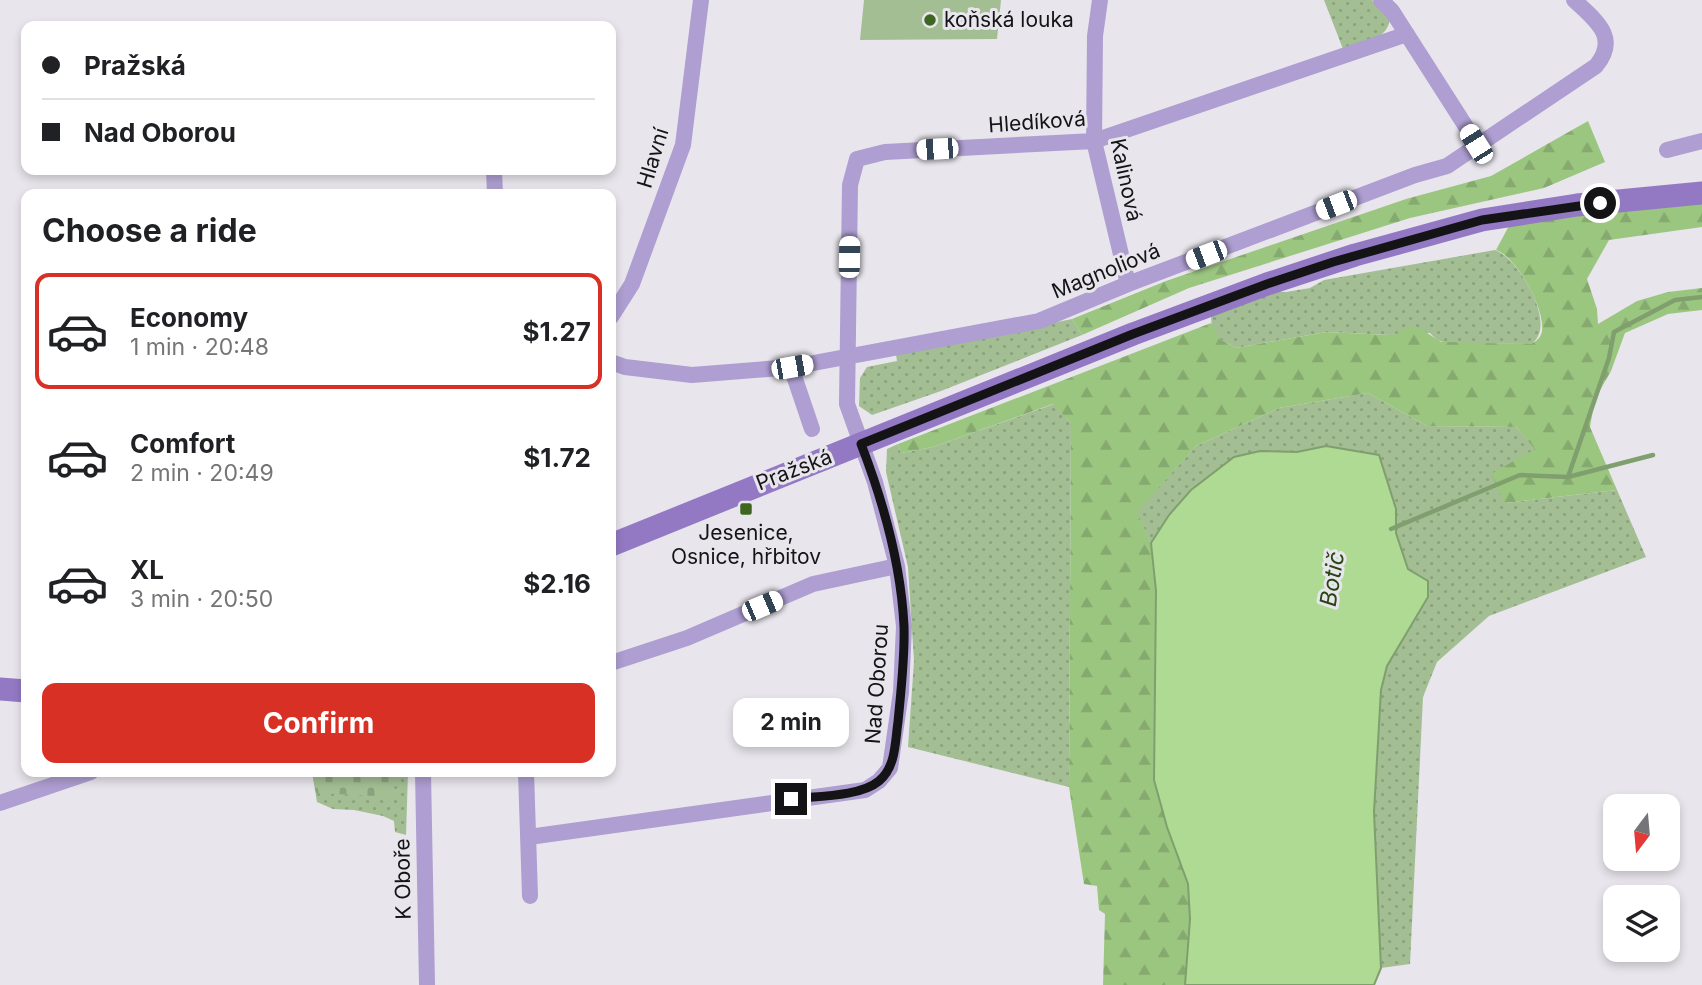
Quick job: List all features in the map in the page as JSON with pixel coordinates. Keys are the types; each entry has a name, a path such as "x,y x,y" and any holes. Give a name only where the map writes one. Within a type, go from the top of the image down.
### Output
{"main road":[{"name":"Pražská","path":"616,543 1133,334 1267,284 1355,255 1482,220 1577,205 1702,193"},
{"path":"0,689 21,691"}],"street":[{"name":"Hlavní","path":"616,309 632,284 683,145 701,0"},
{"name":"Kalinová","path":"1100,0 1095,36 1094,141 1128,284"},
{"path":"1381,0 1392,11 1476,144"},
{"name":"Magnoliová","path":"616,364 692,375 791,367 1039,321 1128,284 1415,175 1447,166 1476,144 1596,66 1606,48 1605,37 1598,22 1574,0"},
{"name":"Hledíková","path":"861,444 847,404 850,185 857,159 885,152 1094,141 1407,34"},
{"path":"1667,150 1702,141"},
{"path":"791,367 812,429"},
{"name":"Nad Oborou","path":"528,837 865,790 880,780 890,768 901,692 904,626 897,566 875,482 861,444"},
{"path":"616,661 687,638 813,584 897,566"},
{"path":"0,803 76,777"},
{"name":"K Oboře","path":"423,777 427,985"},
{"path":"526,777 530,896"}],"green space":[{"name":"koňská louka","path":"864,0 1001,0 997,39 860,40"},
{"path":"1324,0 1372,0 1390,19 1388,26 1379,37 1343,49"},
{"path":"1588,121 1605,162 1544,188 1410,218 1189,288 1082,335 1072,319 1166,281 1406,199 1491,176"},
{"path":"1702,200 1702,227 1609,240 1587,279 1597,309 1598,324 1637,301 1668,292 1702,288 1702,310 1668,314 1625,333 1611,371 1595,399 1590,427 1617,490 1505,503 1491,474 1535,449 1516,427 1427,426 1368,393 1279,408 1196,446 1137,512 1151,543 1156,591 1154,780 1167,827 1188,884 1190,919 1185,985 1103,985 1105,914 1099,910 1097,886 1084,884 1069,787 1071,423 1053,404 933,447 901,453 898,444 1211,323 1220,339 1236,348 1326,332 1390,335 1397,334 1405,327 1418,327 1441,342 1531,344 1541,333 1539,310 1521,273 1496,250 1511,222"},
{"path":"1495,250 1515,266 1538,309 1541,323 1538,335 1531,344 1446,343 1437,340 1430,333 1390,335 1326,332 1236,348 1220,339 1212,328 1211,317 1267,291 1286,292 1310,288 1324,280"},
{"path":"1072,319 1082,335 941,391 872,415 859,406 860,378 867,367 897,361 896,355"},
{"path":"1368,393 1427,426 1516,427 1536,449 1505,503 1617,490 1646,557 1489,616 1437,662 1423,697 1410,964 1381,968 1374,812 1381,690 1387,666 1428,598 1408,570 1396,533 1396,509 1388,488 1326,446 1297,452 1260,451 1169,515 1151,543 1136,512 1196,446 1279,408"},
{"path":"1054,404 1071,423 1069,787 908,747 914,661 908,567 886,472 887,449 898,444 901,453 933,447"},
{"path":"313,777 408,777 406,835 395,832 394,821 383,816 333,809 317,802"},
{"path":"313,777 393,777 395,797 316,793"}],"water":[{"path":"1326,446 1379,455 1396,509 1396,533 1408,569 1428,581 1428,597 1387,666 1381,690 1374,812 1381,968 1374,985 1185,985 1190,919 1188,884 1167,827 1154,780 1156,591 1151,543 1169,515 1191,490 1234,457 1260,451 1297,452"}],"waterway":[{"name":"Botič","path":"1391,529 1520,475 1568,477 1609,358 1614,332 1675,300 1702,297"},
{"path":"1568,477 1653,455"}],"place":[{"name":"koňská louka","path":"930,20"},
{"name":"Jesenice, Osnice, hřbitov","path":"746,509"}],"route":[{"path":"791,799 865,790 880,780 890,768 895,749 904,626 897,566 875,482 861,444 1133,334 1333,262 1482,220 1600,203"}]}
